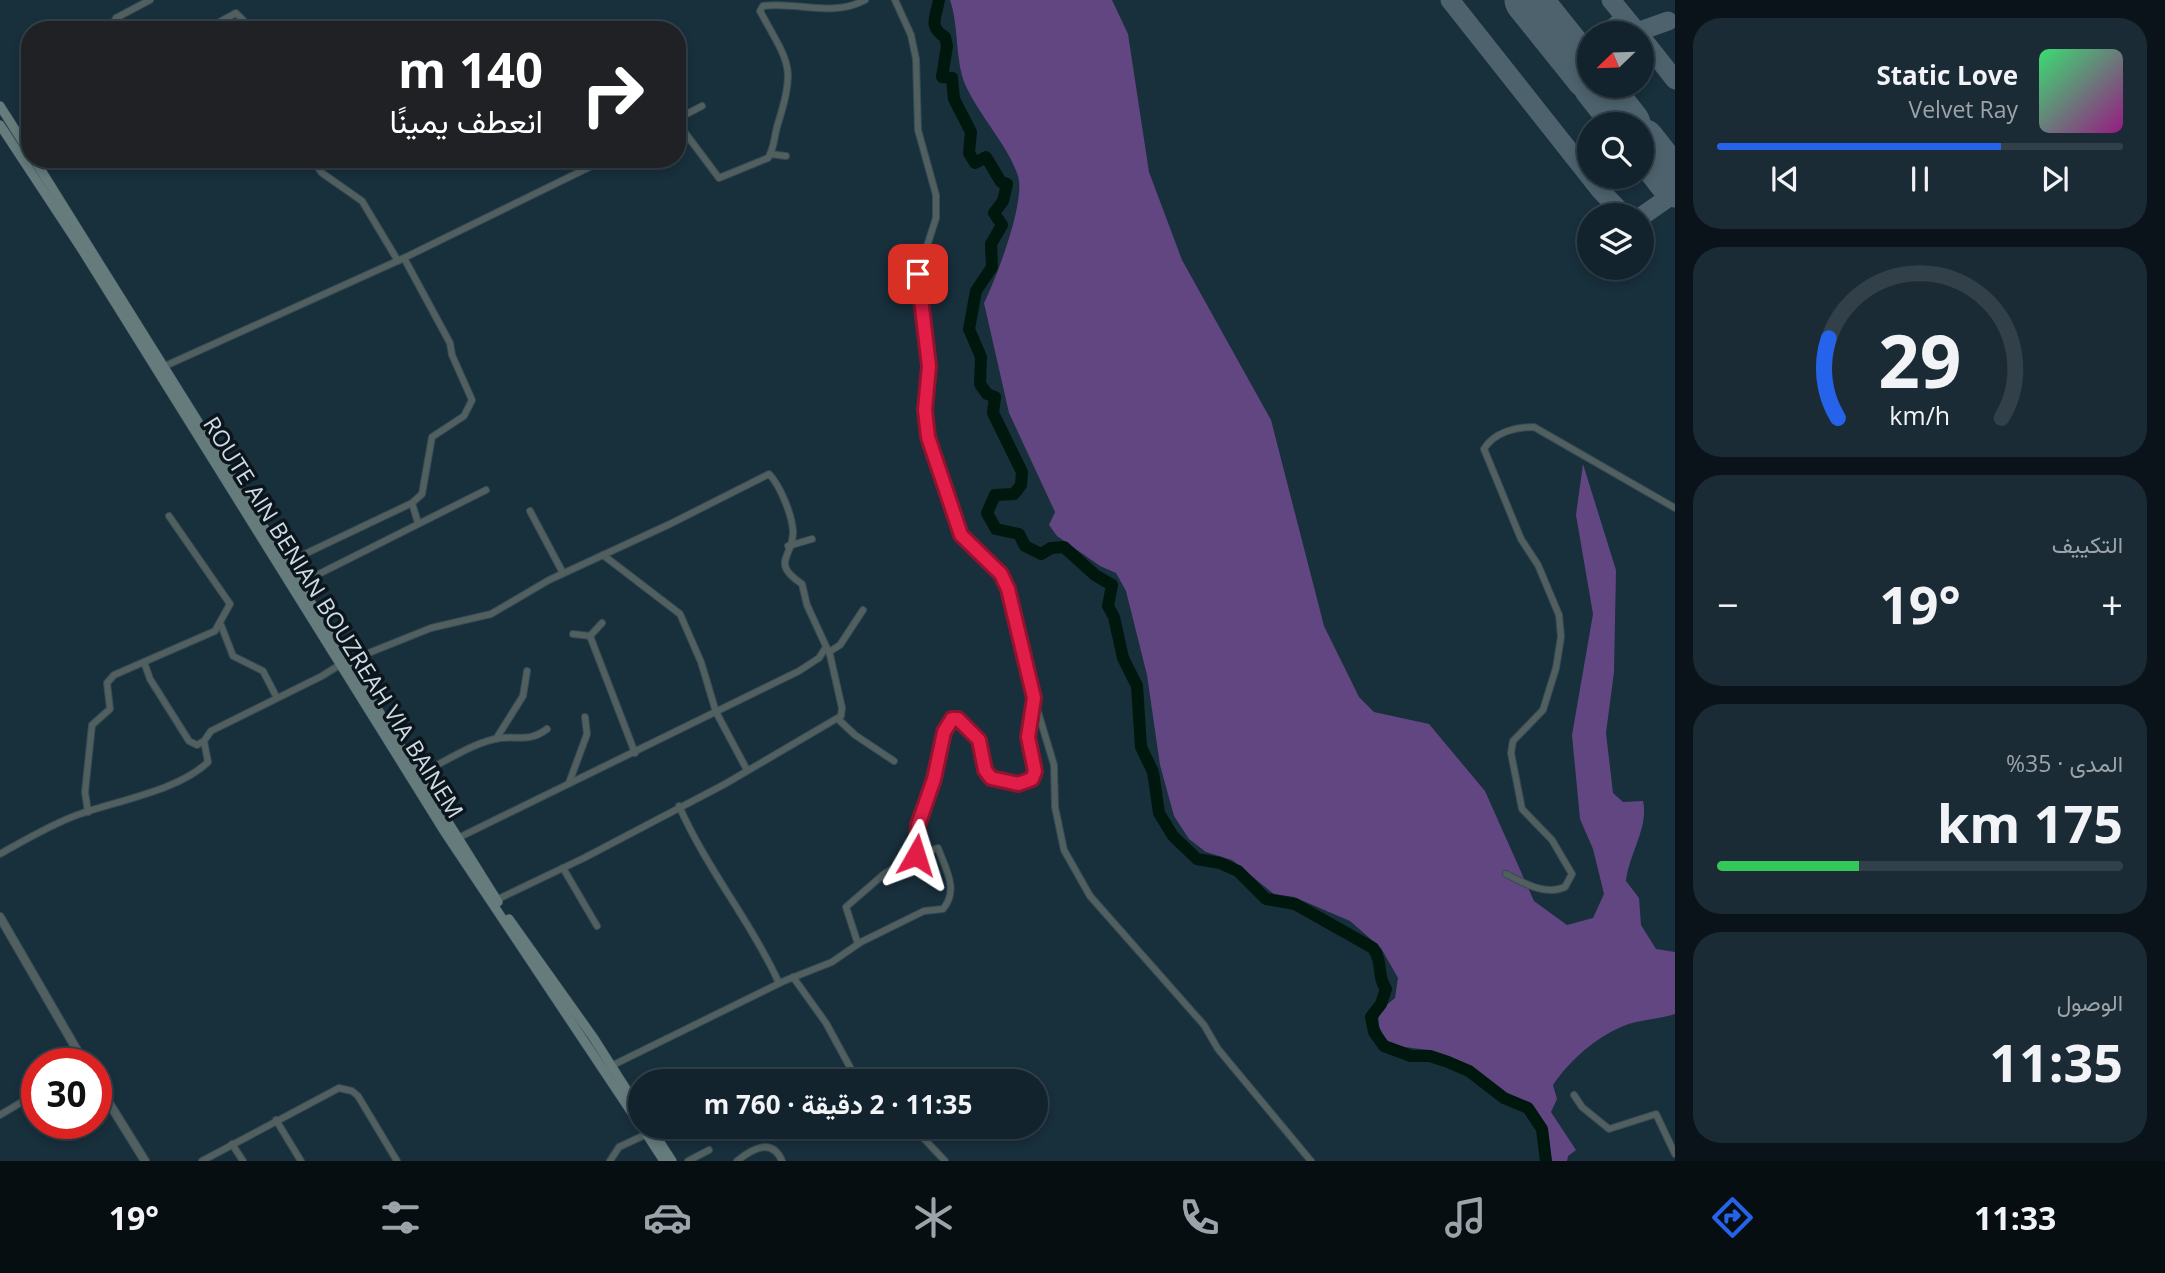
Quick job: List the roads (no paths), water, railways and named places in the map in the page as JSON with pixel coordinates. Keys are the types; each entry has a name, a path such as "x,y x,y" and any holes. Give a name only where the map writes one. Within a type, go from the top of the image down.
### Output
{"main road":[{"path":"0,106 21,140"},
{"name":"ROUTE AIN BENIAN BOUZREAH VIA BAINEM","path":"0,125 21,157"},
{"name":"ROUTE AIN BENIAN BOUZREAH VIA BAINEM","path":"28,168 419,775 496,900 628,1100"},
{"name":"ROUTE AIN BENIAN BOUZREAH VIA BAINEM","path":"40,168 301,583 446,834 628,1095"},
{"name":"ROUTE AIN BENIAN BOUZREAH VIA BAINEM","path":"651,1139 664,1161"},
{"name":"ROUTE AIN BENIAN BOUZREAH VIA BAINEM","path":"654,1139 672,1161"}],"street":[{"path":"114,21 150,0"},
{"path":"770,154 784,109 789,69 760,11 763,6 781,3 810,10 828,10 854,5 864,0"},
{"path":"895,0 908,25 913,47 918,130 936,195 936,218 918,274 929,366 926,429 961,535 1006,582 1034,698 1054,765 1056,815 1064,850 1074,873 1090,896 1204,1025 1217,1049 1311,1161"},
{"path":"222,21 236,13 244,21"},
{"path":"686,116 702,106"},
{"path":"686,133 719,178 770,154 786,156"},
{"path":"288,562 412,503 422,494 433,435 464,416 472,400 452,355 450,343 362,201 318,168"},
{"path":"165,366 401,260 589,168"},
{"path":"1506,874 1532,887 1545,889 1563,888 1571,879 1569,865 1552,840 1522,809 1511,753 1513,741 1543,710 1556,668 1560,625 1552,595 1538,565 1521,539 1485,449 1490,439 1520,427 1534,427 1675,508"},
{"path":"144,662 150,679 189,741 197,745 221,724 345,662 431,628 491,614 563,573 769,474 791,519 792,538 783,557 785,565 792,578 802,584 827,649 842,708 838,719 564,868 496,900"},
{"path":"301,583 486,490"},
{"path":"412,503 418,523"},
{"path":"530,511 563,573"},
{"path":"88,812 85,792 92,725 110,709 107,683 114,675 215,631 221,625 229,604 169,516"},
{"path":"788,546 812,539"},
{"path":"603,555 680,614 702,662 716,712 747,770"},
{"path":"458,838 635,753 814,662 827,649 840,645 863,610"},
{"path":"590,636 602,623"},
{"path":"221,625 233,656 263,671 277,698"},
{"path":"573,634 590,636"},
{"path":"590,636 635,753"},
{"path":"496,740 523,695 527,671"},
{"path":"916,855 918,825 949,721 958,719 979,740 985,770 991,778 1006,783 1027,782 1035,771 1028,744 1034,698"},
{"path":"568,784 577,769 587,734 585,717"},
{"path":"838,719 855,735 894,761"},
{"path":"419,775 496,740 530,739 547,729"},
{"path":"0,854 48,827 148,793 205,765 208,759 204,741"},
{"path":"679,806 746,926 761,944 779,983"},
{"path":"608,1068 779,983 832,962 858,944 925,911 943,909 951,900 952,887 938,848 916,855 884,874 849,903 845,913 858,944"},
{"path":"564,868 597,926"},
{"path":"0,917 74,1048"},
{"path":"0,935 9,930"},
{"path":"793,977 830,1031 851,1069"},
{"path":"202,1161 332,1089 345,1088 358,1096 397,1161"},
{"path":"1574,1095 1582,1107 1609,1129 1656,1114 1675,1154"},
{"path":"0,1115 21,1103"},
{"path":"112,1108 145,1161"},
{"path":"276,1120 301,1161"},
{"path":"610,1161 619,1147 630,1139"},
{"path":"924,1139 945,1161"},
{"path":"232,1144 243,1161"},
{"path":"737,1161 755,1148 765,1147 776,1152 782,1161"},
{"path":"688,1161 709,1150"}],"waterway":[{"path":"939,0 935,25 945,37 947,46 942,77 952,78 954,99 971,132 969,153 975,163 986,157 1001,182 1007,184 1003,201 994,213 1002,225 991,244 992,267 976,291 969,329 981,357 980,384 987,394 995,397 993,413 1022,472 1021,485 1014,494 995,495 987,513 996,529 1019,534 1025,546 1041,554 1051,548 1064,547 1095,575 1112,585 1108,606 1114,617 1123,658 1137,686 1141,747 1153,772 1159,813 1173,836 1197,859 1220,863 1238,871 1266,899 1295,904 1373,948 1386,989 1381,1004 1371,1017 1374,1032 1384,1046 1411,1056 1430,1056 1469,1071 1504,1098 1528,1108 1542,1129 1546,1161"}]}
